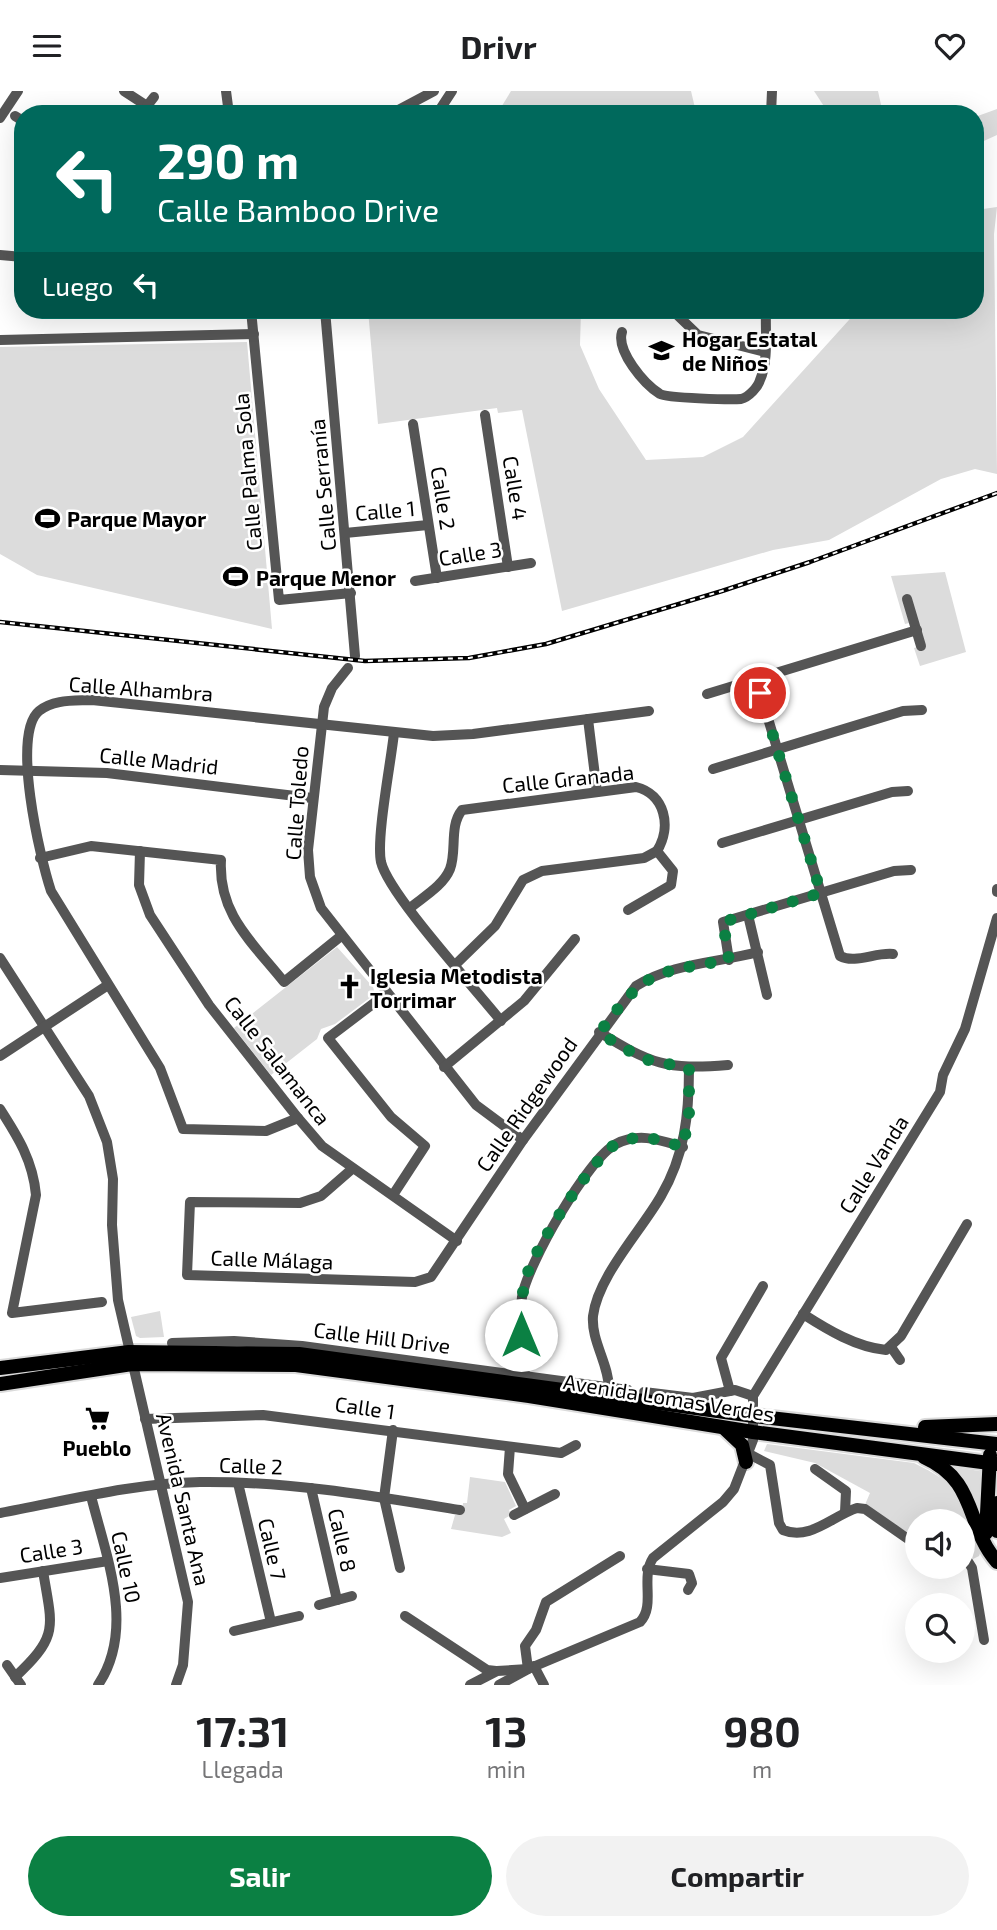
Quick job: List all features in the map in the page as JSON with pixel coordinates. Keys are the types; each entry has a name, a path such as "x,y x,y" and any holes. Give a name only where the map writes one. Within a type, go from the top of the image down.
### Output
{"highway":[{"name":"Avenida Lomas Verdes","path":"0,1368 130,1358 299,1354 754,1416 994,1444"},
{"name":"Avenida Lomas Verdes","path":"0,1384 130,1358 296,1365 753,1432 993,1463"},
{"path":"879,1430 997,1424"},
{"path":"717,1425 736,1436 747,1458"},
{"path":"993,1556 984,1517 994,1444"},
{"path":"910,1452 941,1466 960,1483 993,1556"},
{"path":"997,1503 997,1531"}],"street":[{"path":"0,118 18,91"},
{"path":"124,91 141,105"},
{"path":"411,105 434,91"},
{"path":"150,105 154,97"},
{"name":"Calle Palma Sola","path":"252,319 279,600 351,593"},
{"name":"Calle Serranía","path":"326,319 355,656"},
{"path":"681,319 698,335 765,352"},
{"path":"622,332 622,344 638,373 661,394 679,398 740,399 754,390 761,380 766,319"},
{"path":"0,340 254,334"},
{"name":"Calle 4","path":"485,415 508,566"},
{"name":"Calle 2","path":"413,424 437,578"},
{"name":"Calle 1","path":"345,533 428,525"},
{"name":"Calle 3","path":"415,582 531,563"},
{"path":"907,599 921,646"},
{"path":"707,694 916,630"},
{"name":"Calle Toledo","path":"348,668 332,688 324,707 321,725 308,851 310,877 321,908 386,994 481,1111 523,1140"},
{"path":"756,679 840,956 852,960 877,953 893,954"},
{"name":"Calle Alhambra","path":"298,1118 266,1131 183,1129 160,1068 63,913 40,858 32,816 29,771 31,721 37,712 57,702 92,700 163,705 394,733 473,734 649,711"},
{"path":"713,769 903,711 922,710"},
{"path":"588,719 597,792"},
{"path":"394,733 380,851 385,872 410,908 501,1021"},
{"name":"Calle Madrid","path":"0,770 107,773 313,798"},
{"name":"Calle Granada","path":"410,908 433,889 450,869 456,821 463,810 636,787 654,795 662,809 665,828 663,842 657,851"},
{"path":"722,843 892,792 908,792"},
{"path":"40,858 91,846 221,860 220,881 232,918 284,982 341,936"},
{"name":"Calle Salamanca","path":"140,851 139,885 150,915 209,1005 298,1118 322,1146 457,1241"},
{"path":"456,964 495,926 523,880 542,871 644,858 657,851 673,871 671,885 628,910"},
{"path":"729,960 723,922 894,871 911,870"},
{"path":"748,915 767,995"},
{"name":"Calle Vanda","path":"753,1396 940,1092 943,1075 965,1029 997,918"},
{"path":"444,1067 501,1021 545,979 575,939"},
{"name":"Calle Ridgewood","path":"457,1241 523,1140 636,986 654,975 758,952"},
{"name":"Avenida Santa Ana","path":"0,958 89,1096 107,1142 113,1179 112,1225 118,1300 188,1602 183,1665 176,1685"},
{"path":"0,1056 108,985"},
{"path":"386,994 328,1038 391,1117 425,1146 393,1195"},
{"path":"599,1033 643,1059 689,1068 728,1065"},
{"path":"609,1389 593,1317 608,1279 662,1195 683,1147 689,1114 689,1068"},
{"path":"0,1108 24,1146 35,1178 36,1195 12,1313 102,1302"},
{"path":"525,1377 520,1316 522,1295 529,1269 550,1231 601,1157 614,1145 646,1137 683,1147"},
{"name":"Calle Málaga","path":"352,1168 321,1196 300,1203 190,1202 187,1275 415,1282 431,1277 457,1241"},
{"path":"803,1314 825,1328 870,1348 891,1347 901,1336 967,1224"},
{"path":"726,1392 721,1358 763,1286"},
{"name":"Calle Hill Drive","path":"172,1343 234,1341 302,1346 628,1390"},
{"path":"891,1347 900,1360"},
{"path":"499,1685 531,1667 640,1622 647,1608 647,1569 659,1552 730,1496 747,1458 753,1432 753,1396 743,1390 693,1398 644,1392"},
{"name":"Calle 1","path":"145,1419 262,1415 561,1453 576,1445"},
{"path":"394,1430 384,1498 400,1568"},
{"path":"510,1447 508,1474 526,1509"},
{"path":"747,1458 770,1465 779,1523 783,1530 795,1534 810,1532 845,1512 865,1509 905,1537"},
{"path":"815,1469 846,1491 845,1512"},
{"name":"Calle 2","path":"0,1513 162,1485 238,1483 311,1488 460,1510"},
{"name":"Calle 7","path":"238,1483 271,1622"},
{"name":"Calle 8","path":"311,1488 337,1600"},
{"path":"514,1515 555,1494"},
{"name":"Calle 10","path":"91,1496 118,1615 117,1632 99,1685"},
{"path":"544,1685 531,1667 525,1646 536,1630 546,1602 621,1556"},
{"name":"Calle 3","path":"0,1578 107,1560"},
{"path":"647,1569 689,1574 692,1583 688,1590"},
{"path":"7,1665 18,1681 41,1652 52,1624 43,1571"},
{"path":"974,1579 984,1640"},
{"path":"319,1605 352,1596"},
{"path":"234,1631 299,1616"},
{"path":"405,1616 487,1669 497,1671 531,1667"},
{"path":"470,1685 497,1671"}],"shaded area":[{"path":"511,91 691,91 694,105 502,105"},
{"path":"814,91 878,91 881,105 823,105"},
{"path":"997,109 997,135 984,141 984,114"},
{"path":"997,207 994,234 997,474 975,469 941,479 829,540 773,550 562,611 522,410 498,413 497,408 378,424 369,319 581,319 580,345 599,389 646,460 703,457 743,437 850,319 984,319 984,209"},
{"path":"247,342 272,629 37,575 0,554 0,347"},
{"path":"945,572 966,652 920,666 914,648 925,645 918,621 905,624 891,576"},
{"path":"337,947 373,987 375,994 335,1024 321,1029 317,1039 271,1075 234,1028"},
{"path":"160,1311 164,1337 136,1336 131,1317"},
{"path":"767,1444 914,1463 953,1488 966,1509 905,1509 905,1531 864,1507 870,1493 815,1463 764,1451"},
{"path":"943,1465 985,1472 981,1525 975,1516 975,1509 971,1509"},
{"path":"470,1477 505,1482 516,1506 509,1510 511,1515 504,1519 511,1533 502,1537 451,1529 455,1515 462,1514 463,1503 467,1503"},
{"path":"975,1534 981,1551 975,1558"}],"railway":[{"path":"0,622 365,661 469,658 546,644 722,591 810,562 997,493"}],"place":[{"name":"Hogar Estatal de Niños","path":"662,350"},
{"name":"Parque Mayor","path":"47,518"},
{"name":"Parque Menor","path":"236,577"},
{"name":"Iglesia Metodista Torrimar","path":"350,987"},
{"name":"Pueblo","path":"97,1418"}],"route":[{"path":"521,1335 522,1295 529,1269 542,1242 601,1157 614,1145 639,1137 656,1138 683,1147 689,1114 689,1068 667,1066 643,1059 599,1033 636,986 654,975 673,969 729,960 723,922 821,893 760,693"}]}
